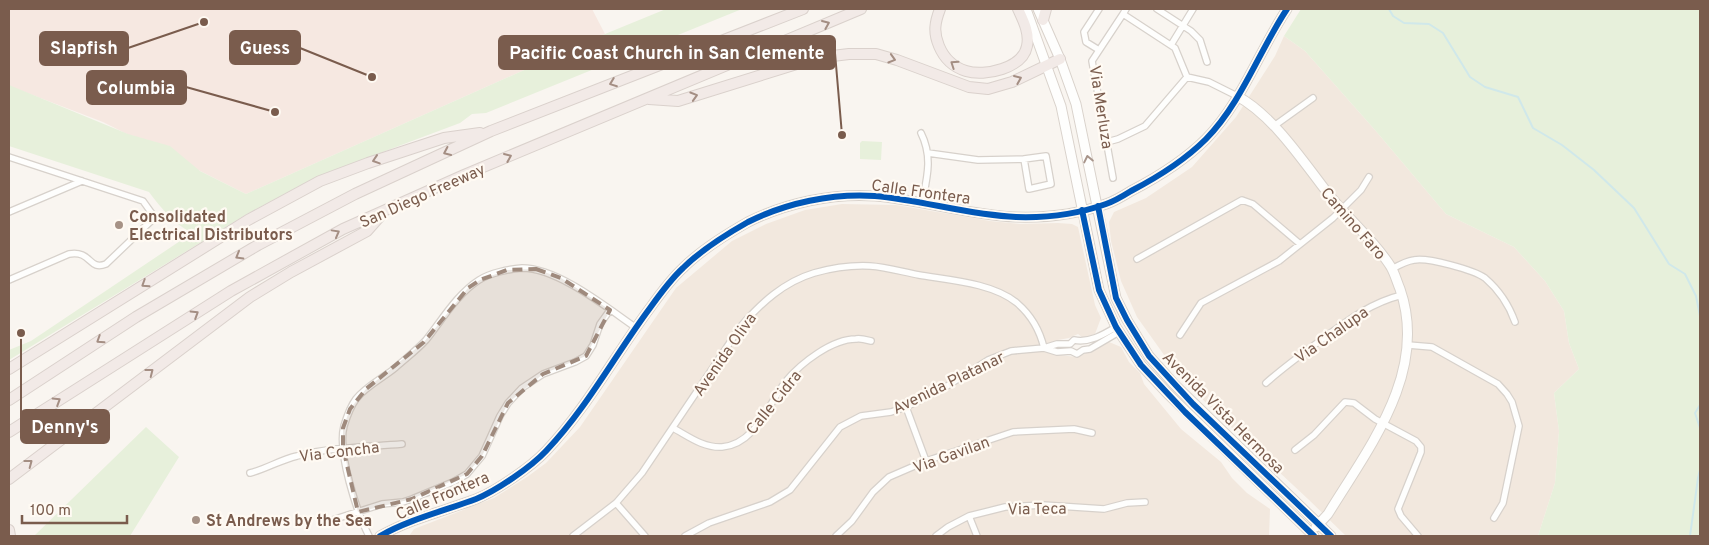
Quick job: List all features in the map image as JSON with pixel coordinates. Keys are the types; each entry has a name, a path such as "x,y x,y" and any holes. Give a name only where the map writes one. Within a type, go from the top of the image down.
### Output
{"highway":[{"path":"740,33 785,9"},
{"name":"San Diego Freeway","path":"11,398 136,316 258,245 355,194 491,131 803,9"},
{"name":"San Diego Freeway","path":"12,430 231,291 343,229 464,175 862,9"},
{"path":"940,9 934,28 936,40 942,52 947,60 956,66 966,71 977,73 1014,64 1026,51 1028,43 1027,33 1018,9"},
{"path":"1042,20 1046,9"},
{"path":"646,99 678,101 816,58 849,54 876,54 969,87 988,89 1012,82 1060,60"},
{"path":"9,369 232,230 320,182 368,163 444,138 491,131"},
{"path":"9,479 250,297 291,272 367,231 383,212"},
{"path":"9,530 10,536"}],"street":[{"name":"Avenida Vista Hermosa","path":"1026,9 1060,106 1098,290 1117,329 1141,365 1166,392 1310,535"},
{"name":"Avenida Vista Hermosa","path":"1038,9 1076,104 1116,298 1127,320 1149,356 1193,404 1331,536"},
{"path":"1099,9 1084,32 1086,42 1099,50"},
{"path":"1157,9 1200,40 1207,62"},
{"path":"1171,45 1194,9"},
{"name":"Calle Frontera","path":"380,536 413,521 480,497 515,476 545,452 577,415 635,327 682,268 708,246 749,222 791,205 821,199 852,196 876,196 971,212 1017,217 1045,217 1110,203 1165,173 1207,138 1237,96 1287,9"},
{"path":"1124,11 1175,48 1187,78"},
{"name":"Via Merluza","path":"1113,178 1092,61 1124,11"},
{"path":"1187,78 1209,82 1237,96"},
{"path":"1107,142 1118,139 1145,126 1187,78"},
{"name":"Camino Faro","path":"1237,96 1247,102 1274,126 1341,210 1375,246 1392,269 1406,310 1408,345 1405,366 1384,423 1328,514 1310,535"},
{"path":"1274,126 1312,98"},
{"path":"921,134 926,143 929,162 922,203"},
{"path":"928,153 978,160 1024,159 1046,156 1051,184 1029,189 1024,159"},
{"path":"9,157 143,201 153,216 151,221 106,264 94,265 78,252 69,254 9,280"},
{"path":"1180,335 1201,303 1270,266 1300,244 1341,210 1361,190 1369,177"},
{"path":"9,212 82,181"},
{"path":"1137,259 1242,200 1253,204 1300,244"},
{"path":"1392,269 1415,259 1427,259 1444,262 1483,276 1509,305 1516,322"},
{"name":"Avenida Oliva","path":"573,536 616,503 642,473 741,326 759,305 780,289 812,273 843,266 871,266 973,284 992,290 1016,302 1029,315 1041,334 1044,348"},
{"path":"369,536 358,512 343,448 343,428 350,409 357,398 424,342 468,288 480,280 507,270 536,269 555,276 635,327"},
{"name":"Via Chalupa","path":"1266,383 1359,312 1374,304 1402,295"},
{"path":"323,523 382,504 412,500 467,474 482,456 508,403 522,388 543,374 586,356 593,346 600,324 610,310"},
{"name":"Avenida Platanar","path":"685,536 709,523 770,502 790,490 840,427 861,416 891,412 906,407 944,388 988,360 1011,352 1044,348 1057,344 1070,344 1074,340 1080,341 1117,329"},
{"name":"Avenida Platanar","path":"1044,348 1057,352 1071,351 1077,354 1090,348 1117,329"},
{"name":"Calle Cidra","path":"673,428 700,444 722,447 741,440 755,428 787,381 810,358 836,343 857,338 871,341"},
{"path":"1080,341 1083,350"},
{"path":"1070,344 1071,351"},
{"path":"1408,345 1432,347 1498,384 1512,402 1519,426 1503,504 1494,518"},
{"path":"1295,450 1314,435 1346,402 1354,404 1416,441 1421,447 1419,456 1398,509 1401,516 1418,536"},
{"path":"906,407 926,461"},
{"name":"Via Gavilan","path":"836,536 852,520 873,492 889,477 926,461 1013,432 1074,429 1092,433"},
{"name":"Via Concha","path":"250,474 280,461 298,456 343,448 402,444"},
{"name":"Via Teca","path":"936,536 969,516 1006,507 1043,505 1104,509 1127,503 1145,502"},
{"path":"616,503 645,536"},
{"path":"969,516 977,536"}],"highlighted area":[{"path":"536,269 561,278 610,310 586,356 543,374 508,403 482,456 467,474 412,499 358,512 343,448 343,428 350,409 366,389 424,342 468,288 480,280 507,270"}],"shaded area":[{"path":"9,9 592,9 605,34 246,194 103,122 9,86"},
{"path":"1284,36 1305,51 1446,214 1514,247 1545,281 1564,311 1569,343 1579,369 1554,393 1559,431 1555,483 1538,536 1346,536 1213,410 1177,373 1137,317 1121,281 1111,241 1109,222 1114,212 1146,198 1192,167 1236,117 1275,56"},
{"path":"842,204 896,205 990,221 1020,224 1058,223 1072,224 1078,227 1095,305 1101,318 1095,334 1083,338 1078,334 1058,340 1058,355 1078,357 1109,342 1121,347 1129,362 1140,373 1144,384 1181,429 1221,462 1232,478 1247,493 1270,509 1269,536 409,536 414,529 494,498 546,463 580,427 676,288 732,241 766,224 805,210"}],"green space":[{"path":"666,9 742,9 486,113 472,114 460,123 316,177 247,214 9,360 9,350 31,341 192,233 173,220 149,192 9,146 9,85 128,134 170,146 200,171 246,194 605,34"},
{"path":"1301,9 1700,9 1700,536 1538,536 1555,483 1559,431 1554,393 1579,369 1569,343 1564,311 1545,281 1514,247 1446,214 1305,51 1284,36"},
{"path":"862,141 882,142 881,160 860,159 860,143"},
{"path":"146,427 179,457 130,536 34,536"}],"waterway":[{"path":"1389,9 1393,16 1404,23 1429,24 1443,33 1470,77 1485,87 1518,97 1533,128 1562,145 1594,170 1634,208 1669,264 1685,274 1696,296 1700,316"},
{"path":"1700,405 1695,413 1700,428"},
{"path":"1690,536 1700,470"}],"cycle path":[{"path":"380,536 415,520 476,499 513,478 532,464 546,451 575,417 669,282 698,255 739,227 763,215 794,205 842,196 859,195 893,198 998,216 1016,217 1062,215 1109,203 1170,168 1189,154 1219,125 1240,93 1287,9"},
{"path":"1098,206 1116,298 1149,356 1193,404 1331,536"},
{"path":"1082,210 1099,290 1116,327 1141,365 1185,412 1314,536"}],"place":[{"name":"Slapfish","path":"204,22"},
{"name":"Guess","path":"372,77"},
{"name":"Columbia","path":"275,112"},
{"name":"Pacific Coast Church in San Clemente","path":"842,135"},
{"name":"Consolidated Electrical Distributors","path":"119,225"},
{"name":"Denny's","path":"21,333"},
{"name":"St Andrews by the Sea","path":"196,520"}]}
